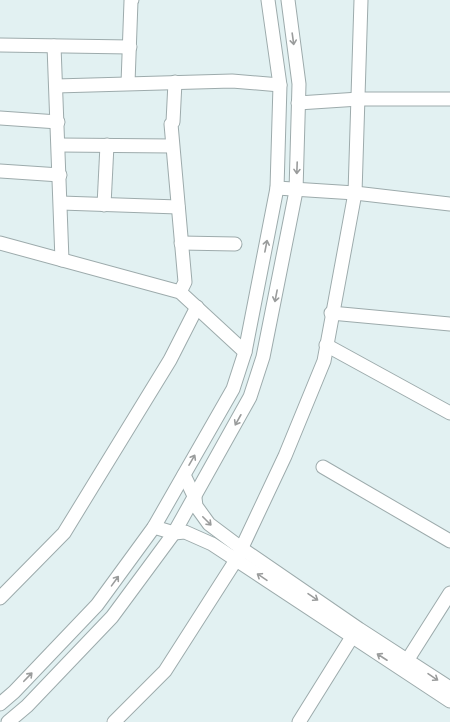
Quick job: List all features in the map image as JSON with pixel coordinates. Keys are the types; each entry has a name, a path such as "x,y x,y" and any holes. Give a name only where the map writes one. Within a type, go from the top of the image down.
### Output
{"street":[{"path":"128,83 132,0"},
{"path":"0,704 14,692 97,605 154,527 233,389 245,352 277,188 280,85 268,0"},
{"path":"8,722 28,706 112,617 174,533 195,498 250,397 264,350 296,191 299,84 288,0"},
{"path":"114,722 165,671 238,554 285,456 324,361 331,313 355,193 361,0"},
{"path":"0,45 130,47"},
{"path":"54,46 59,145 62,260"},
{"path":"56,86 232,81 280,85"},
{"path":"175,82 173,122 171,124 172,146 185,282 180,292"},
{"path":"298,103 359,99 450,99"},
{"path":"0,118 58,122"},
{"path":"59,145 172,146"},
{"path":"104,205 107,146"},
{"path":"0,171 60,175"},
{"path":"277,188 296,191 355,193 450,204"},
{"path":"61,203 178,207"},
{"path":"0,243 180,292 245,352"},
{"path":"181,243 235,244"},
{"path":"0,598 64,533 170,360 197,307"},
{"path":"331,313 450,324"},
{"path":"326,346 450,412"},
{"path":"323,467 450,541"},
{"path":"184,475 195,498 196,506 209,524 238,554 352,637 450,688"},
{"path":"154,527 174,533 185,532 198,536 238,554 404,665 450,701"},
{"path":"404,665 450,593"},
{"path":"299,722 352,637"}]}
